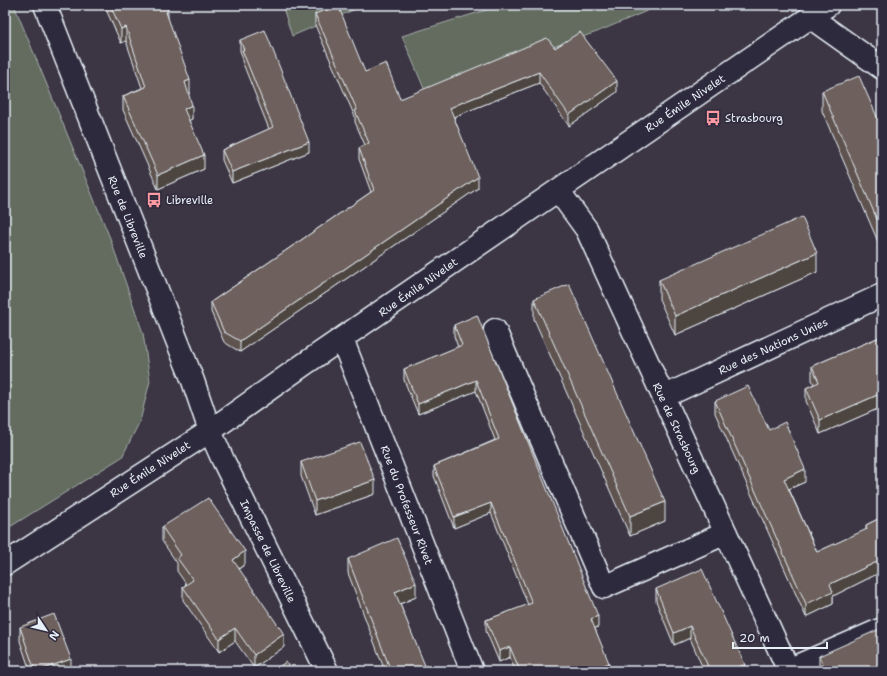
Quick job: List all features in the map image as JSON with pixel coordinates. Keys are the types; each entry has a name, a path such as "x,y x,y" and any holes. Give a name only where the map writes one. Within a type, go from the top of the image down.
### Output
{"street":[{"name":"Rue de Libreville","path":"45,5 193,381 210,431"},
{"name":"Rue Émile Nivelet","path":"5,564 210,431 828,5"},
{"path":"810,17 882,68"},
{"name":"Rue de Strasbourg","path":"558,190 587,230 788,670"},
{"name":"Rue des Nations Unies","path":"663,397 882,296"},
{"path":"496,330 604,587 726,533"},
{"name":"Rue du Professeur Rivet","path":"342,339 472,671"},
{"name":"Impasse de Libreville","path":"210,431 222,460 327,671"},
{"path":"788,670 882,629"}],"green space":[{"path":"5,5 14,5 110,238 143,333 150,381 140,421 122,457 5,530"},
{"path":"282,5 365,5 292,36"},
{"path":"502,5 661,5 597,32 547,49 428,98 402,36"}],"building":[{"path":"110,5 166,5 168,11 166,12 190,80 185,82 192,105 184,109 204,155 158,175 123,96 146,87 126,27 121,29"},
{"path":"338,5 365,72 386,63 400,99 547,38 555,48 580,32 617,81 569,115 539,72 450,108 478,177 240,341 224,332 211,302 374,190 359,148 369,143 355,111 357,110 315,14"},
{"path":"265,30 309,142 232,172 222,150 273,127 242,50 244,50 240,40"},
{"path":"859,76 882,128 882,231 822,91"},
{"path":"802,217 817,253 675,316 659,280"},
{"path":"569,284 665,502 630,516 534,299"},
{"path":"477,315 598,616 591,619 609,663 590,671 520,671 510,647 499,651 486,620 532,603 491,503 454,517 434,466 499,439 476,380 418,404 404,369 462,345 454,325"},
{"path":"882,336 882,393 820,420 806,388 819,382 812,366"},
{"path":"748,386 769,430 785,422 805,469 784,479 817,552 867,529 866,525 882,517 882,562 881,560 830,584 833,592 806,604 715,401"},
{"path":"360,442 375,480 315,501 301,462"},
{"path":"208,498 245,551 233,560 284,634 254,655 235,628 219,639 183,587 193,580 177,558 181,555 162,527"},
{"path":"397,538 416,583 395,592 426,668 418,671 391,671 348,559"},
{"path":"702,569 745,665 740,666 742,671 710,671 690,626 674,633 656,589"},
{"path":"54,614 71,659 35,671 20,627"},
{"path":"882,628 882,671 826,671 819,656"},
{"path":"286,662 292,671 272,671"}],"place":[{"name":"Strasbourg","path":"713,118"},
{"name":"Libreville","path":"154,200"}]}
